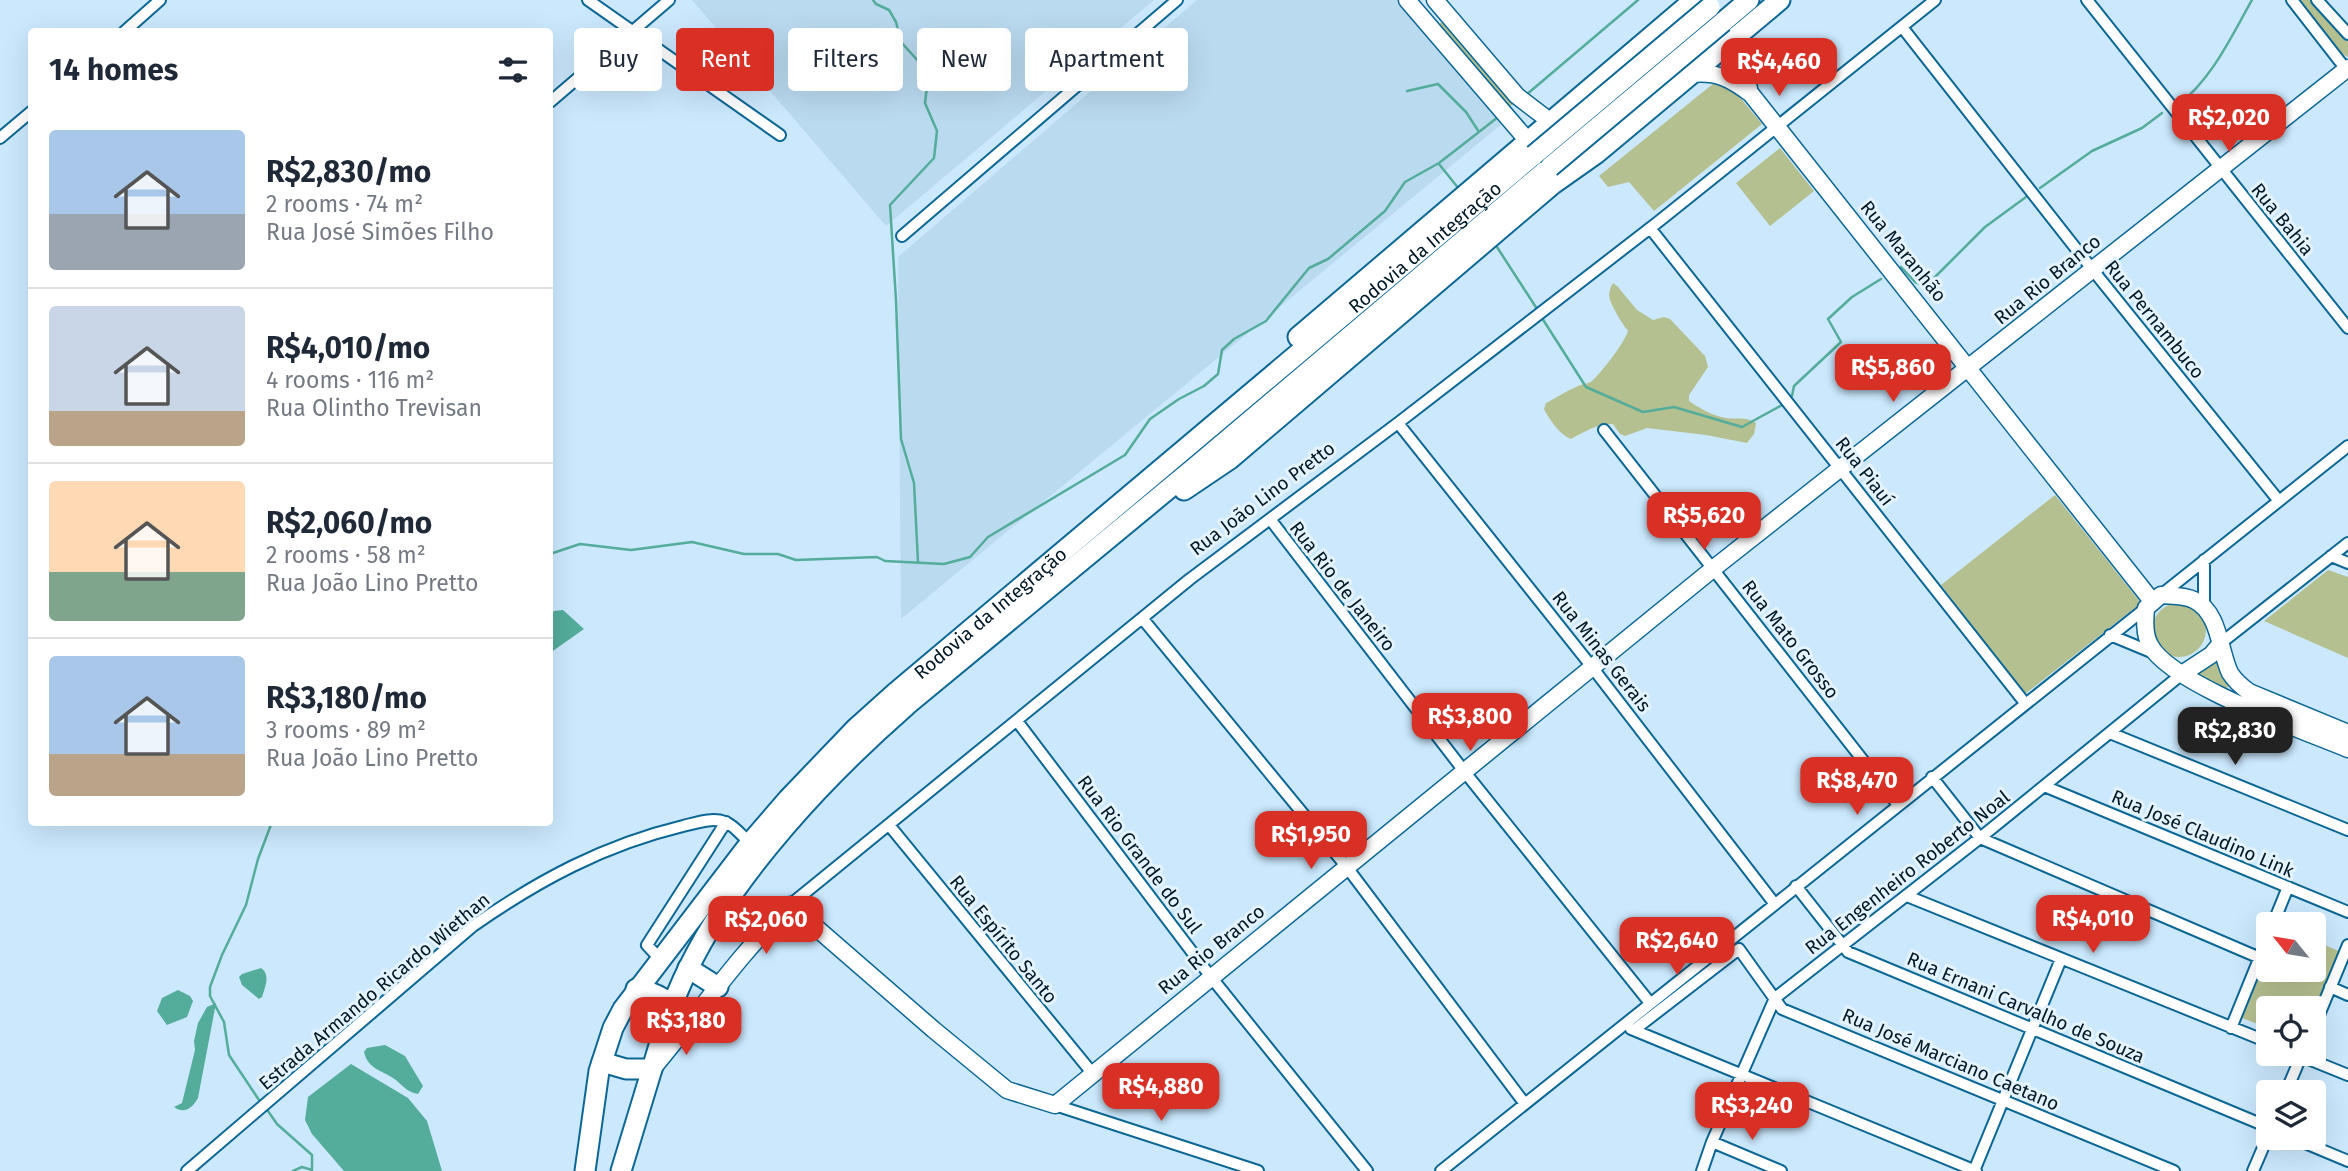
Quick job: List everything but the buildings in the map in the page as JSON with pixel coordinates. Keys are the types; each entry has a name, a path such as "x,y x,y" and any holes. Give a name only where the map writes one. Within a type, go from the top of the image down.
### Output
{"highway":[{"path":"1559,171 1749,0"},
{"path":"1559,171 1597,153 1780,0"},
{"path":"1531,148 1702,3"},
{"path":"1531,148 1551,122 1702,3"},
{"path":"1702,3 1722,48"},
{"path":"1531,148 1559,171"},
{"name":"Rodovia da Integração","path":"621,1171 673,1005 688,968 720,912 804,806 870,737 1531,148"},
{"name":"Rodovia da Integração","path":"585,1171 601,1062 613,1028 636,989 750,843 856,728 1105,528 1195,467 1559,171"},
{"path":"688,968 718,986"},
{"path":"636,989 656,994 692,1021"},
{"path":"601,1062 626,1069 652,1069"}],"street":[{"path":"128,28 160,0"},
{"path":"587,0 626,28"},
{"path":"636,28 669,0"},
{"path":"902,236 1177,0"},
{"path":"1407,0 1531,148"},
{"path":"1435,0 1517,96 1551,122"},
{"name":"Rua João Lino Pretto","path":"652,1069 741,955 790,905 1190,579 1398,423 1650,228 1935,0"},
{"name":"Rua Bahia","path":"2087,0 2348,328"},
{"path":"2292,0 2347,70"},
{"path":"2317,0 2348,34"},
{"name":"Rua Pernambuco","path":"1902,27 2279,501"},
{"name":"Rua Maranhão","path":"1722,48 1748,84 1751,94"},
{"path":"662,53 780,135"},
{"name":"Rua Rio Branco","path":"1055,1105 1714,568 2347,70"},
{"name":"Rua Maranhão","path":"1691,74 1707,72 1724,77 1751,94 2153,601"},
{"path":"553,99 574,81"},
{"path":"0,138 28,114"},
{"name":"Rua Piauí","path":"1650,228 2025,703"},
{"name":"Rua Minas Gerais","path":"1398,423 1592,667 1774,903"},
{"name":"Rua Mato Grosso","path":"1604,430 1898,804"},
{"path":"1441,1171 2348,446"},
{"name":"Rua Rio de Janeiro","path":"1270,519 1464,771 1650,1003"},
{"path":"2182,674 2211,655 2221,643 2348,543"},
{"path":"2331,556 2348,563"},
{"path":"2204,560 2204,607 2221,643 2228,668 2238,684 2249,692 2348,733"},
{"path":"2153,601 2193,599 2204,607"},
{"path":"2153,601 2146,633 2150,645 2182,674 2214,693 2348,749"},
{"path":"1142,618 1346,866 1525,1104"},
{"path":"2110,635 2157,654"},
{"name":"Rua Engenheiro Roberto Noal","path":"1702,1171 1775,998 1980,838 2182,674"},
{"name":"Rua Rio Grande do Sul","path":"1017,721 1211,977 1367,1171"},
{"path":"2109,733 2348,830"},
{"path":"1932,777 1980,838 2256,955"},
{"name":"Rua José Claudino Link","path":"2044,786 2348,912"},
{"name":"Estrada Armando Ricardo Wiethan","path":"187,1171 463,934 514,898 603,850 709,820 726,822"},
{"path":"660,958 647,945 726,822 750,843"},
{"name":"Rua Espírito Santo","path":"889,825 1093,1074"},
{"name":"Rua Ernani Carvalho de Souza","path":"1796,886 1848,953 2256,1122"},
{"path":"2278,912 2288,887"},
{"path":"1906,896 2256,1037"},
{"path":"790,905 1007,1090 1258,1171"},
{"path":"2326,997 2348,944"},
{"name":"Rua José Marciano Caetano","path":"1634,1030 1739,949 1783,1009 2174,1171"},
{"path":"1622,1025 1975,1171 2061,959"},
{"path":"2231,1028 2256,967"},
{"path":"2330,987 2348,995"},
{"path":"2326,1065 2348,1075"},
{"path":"1712,1142 1781,1171"},
{"path":"2253,1171 2262,1150"},
{"path":"2322,1150 2348,1161"}],"shaded area":[{"path":"692,0 1154,0 1121,28 1025,28 1025,91 1046,91 886,226 770,91 774,91 774,28 716,28"},
{"path":"1197,0 1398,0 1503,123 901,619 898,257 1091,91 1188,91 1188,28 1164,28"},
{"path":"2298,0 2311,0 2348,42 2348,57 2342,54"},
{"path":"1446,21 1513,104 1506,110 1437,28 1440,23"},
{"path":"1714,83 1734,90 1762,124 1654,211 1629,182 1608,187 1599,176"},
{"path":"1780,148 1814,191 1770,226 1736,183"},
{"path":"1613,283 1637,310 1653,320 1664,317 1670,319 1705,356 1708,367 1689,395 1689,401 1717,416 1747,419 1756,423 1754,434 1747,443 1647,428 1625,436 1620,434 1613,424 1597,426 1571,439 1555,426 1544,409 1546,403 1592,381 1613,357 1626,335 1628,330 1609,296"},
{"path":"2055,495 2141,603 2025,694 1941,585"},
{"path":"2328,570 2348,577 2348,658 2264,621"},
{"path":"2179,603 2198,611 2206,630 2198,649 2179,657 2160,649 2152,630 2160,611"},
{"path":"563,610 584,629 553,651 553,612"},
{"path":"2218,654 2232,686 2222,689 2194,673"},
{"path":"2326,946 2339,951 2321,996 2256,996 2256,1023 2242,1018 2257,982 2326,982"},
{"path":"261,968 266,974 266,981 259,999 242,985 239,977"},
{"path":"178,990 190,996 193,1001 187,1017 167,1025 157,1011 162,998"},
{"path":"216,1003 198,1098 188,1109 178,1109 174,1107 182,1103 195,1050 198,1023 207,1007"},
{"path":"385,1045 405,1056 423,1086 418,1094 407,1090 366,1058 364,1052 367,1048"},
{"path":"351,1064 408,1098 427,1121 442,1171 344,1171 312,1134 305,1120 308,1097"}],"waterway":[{"path":"873,0 889,10 896,22 901,42 919,62 928,78 925,103 937,131 934,158 890,205 901,439 914,483 918,562"},
{"path":"1526,95 1638,0"},
{"path":"2178,105 2211,70 2252,0"},
{"path":"553,553 580,544 631,550 692,542 744,554 778,554 796,560 877,557 885,561 944,564 970,557 988,537 1125,455 1150,419 1204,386 1218,374 1222,350 1234,339 1266,321 1309,268 1328,259 1385,211 1405,182 1439,163 1479,132 1466,112 1438,84 1407,91"},
{"path":"2040,188 2092,151 2142,128 2162,113"},
{"path":"1479,132 1498,117"},
{"path":"1439,164 1459,189"},
{"path":"1901,267 1915,282 1926,286 1985,227 2026,197"},
{"path":"1495,244 1539,312"},
{"path":"1792,396 1794,386 1841,342 1828,319 1852,297 1881,279"},
{"path":"1542,318 1586,387 1643,412 1674,407 1742,427 1784,404"},
{"path":"259,1100 229,1055 224,1022 210,996 210,987 246,905 258,859 270,826"},
{"path":"268,1111 277,1124 312,1155 312,1170 302,1167 293,1171"}]}
